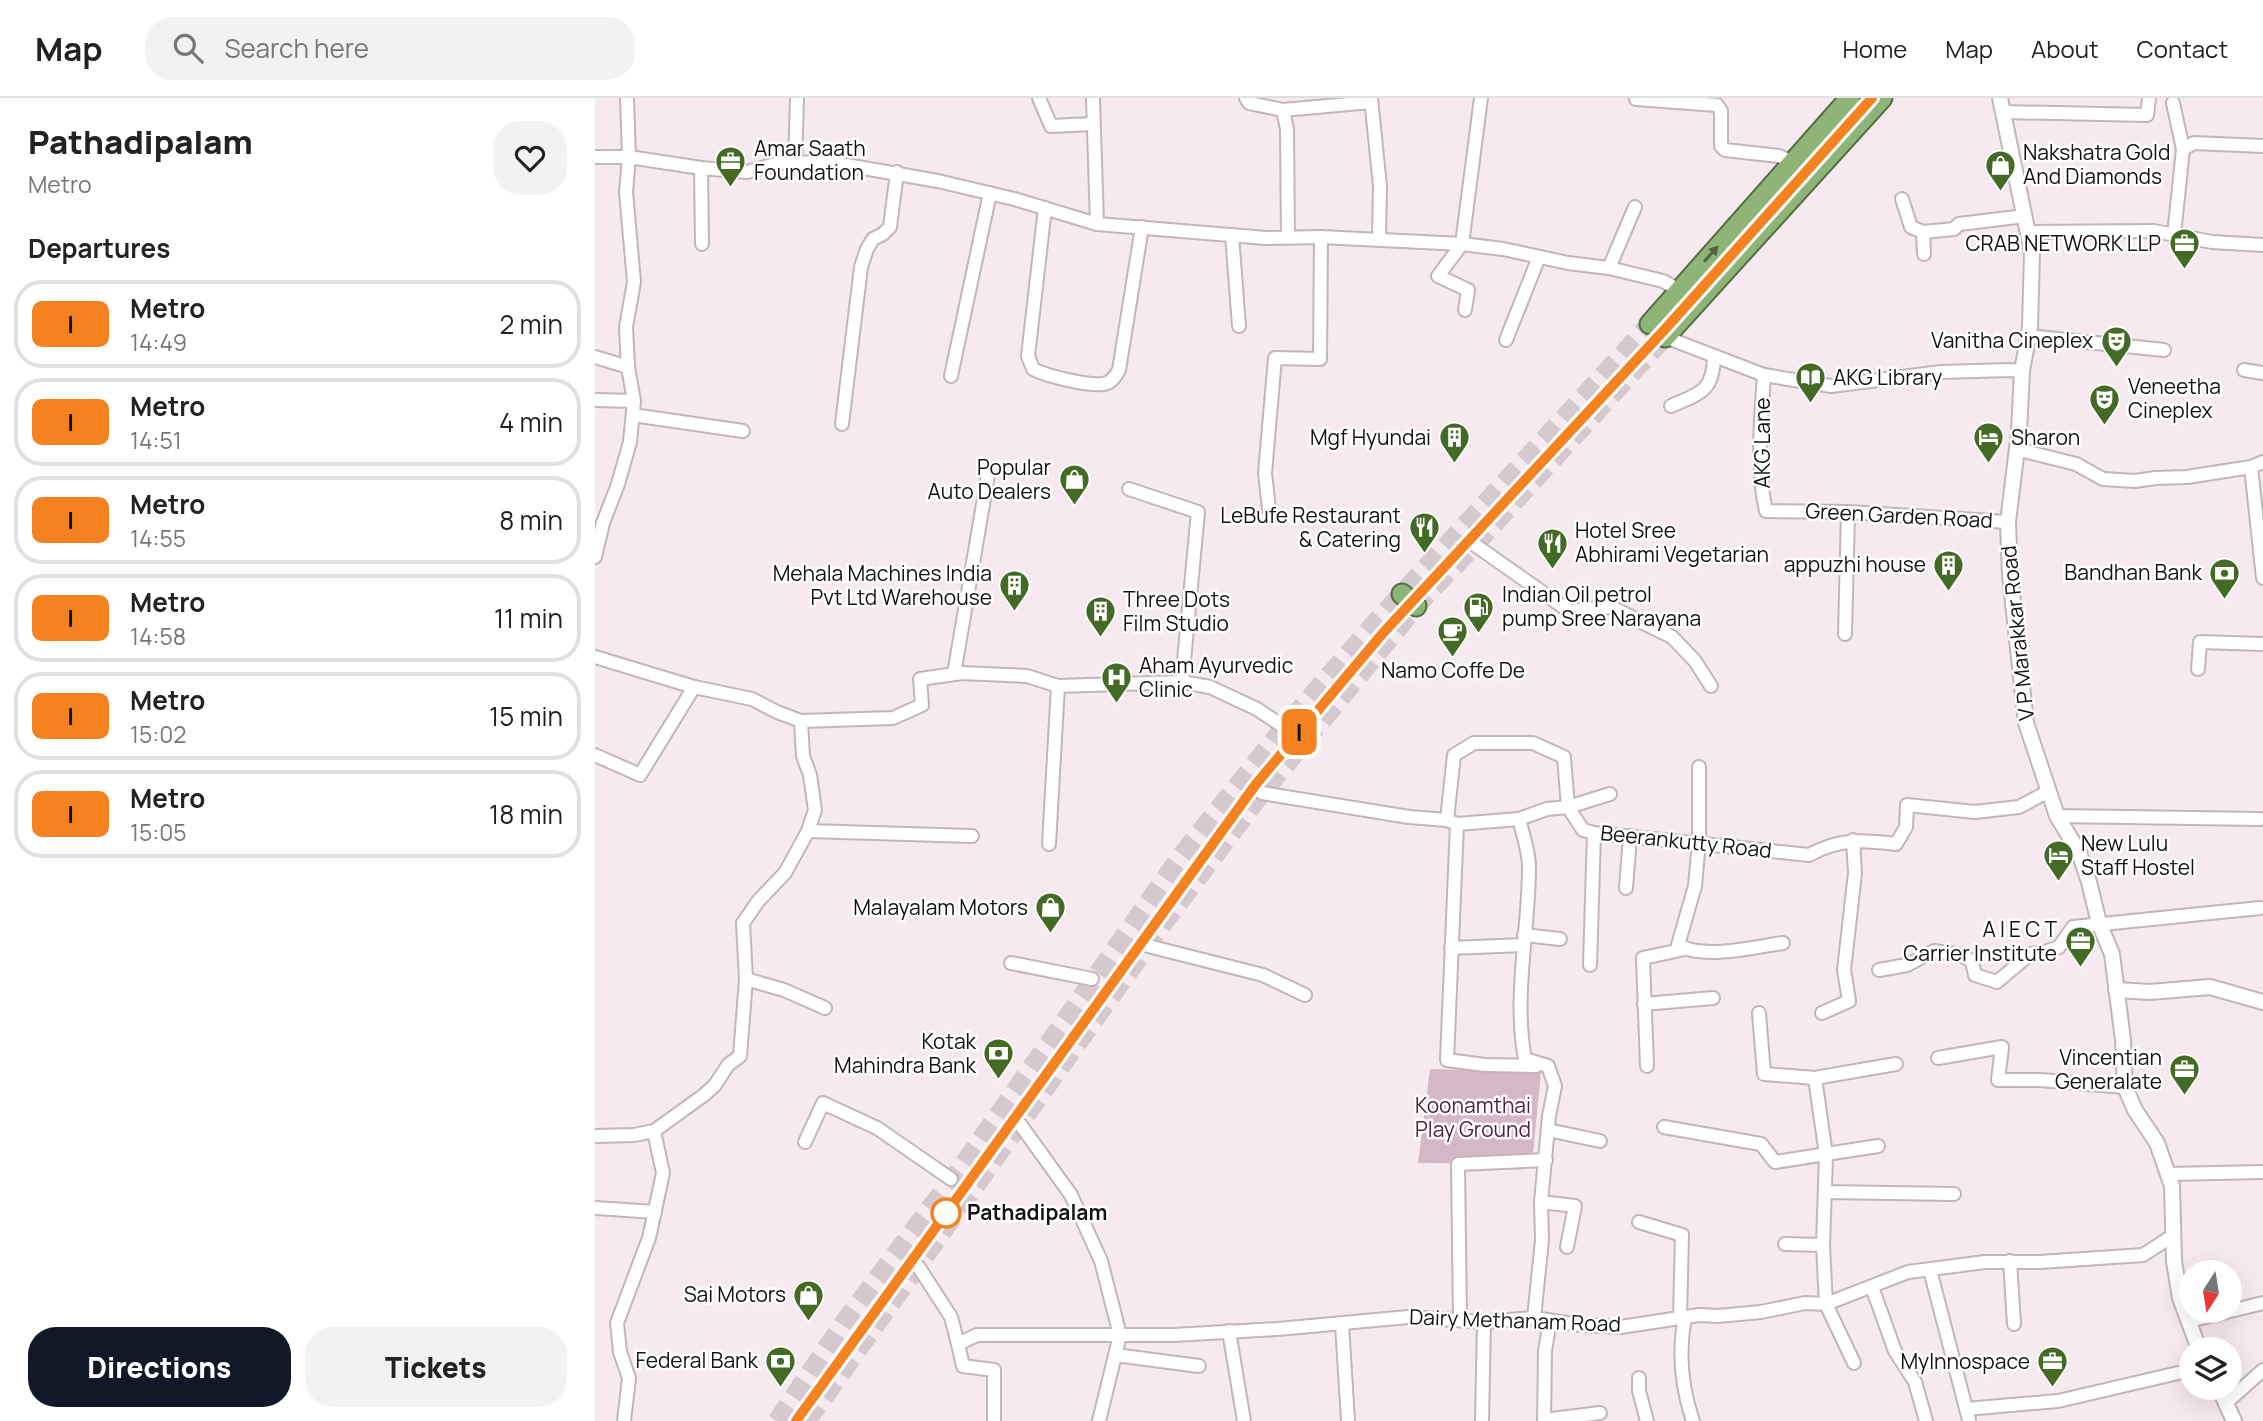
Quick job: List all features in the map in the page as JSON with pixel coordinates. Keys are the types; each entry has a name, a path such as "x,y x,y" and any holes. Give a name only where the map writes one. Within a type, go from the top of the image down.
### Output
{"highway":[{"path":"1657,330 1679,290 1850,98"},
{"path":"1657,330 1882,98"}],"street":[{"path":"595,557 603,523 627,453 634,401 625,327 634,282 627,192 627,98"},
{"path":"795,162 797,98"},
{"path":"1039,98 1051,125 1093,124"},
{"path":"1093,98 1097,224"},
{"path":"1246,98 1248,103 1283,110 1371,100 1380,186 1379,238"},
{"path":"1465,310 1468,290 1438,276 1462,244 1481,98"},
{"path":"2001,105 2147,115 2149,98"},
{"path":"1636,99 1717,105 1721,111 1721,146 1725,150 1779,156 1793,162"},
{"path":"2173,103 2183,149 2174,235"},
{"name":"V P Marakkar Road","path":"2001,105 2032,253 2028,336 2022,371 2019,432 2008,523 2010,575 2026,723 2047,792 2057,816 2079,852 2099,923 2112,954 2123,1040 2125,1087 2135,1110 2157,1143 2172,1186 2174,1261 2179,1292"},
{"path":"1283,110 1287,129 1288,237"},
{"path":"2183,149 2195,143 2263,145"},
{"path":"595,157 629,157 747,172 779,163 829,162 897,172 990,193 1097,224 1233,235 1379,238 1462,244 1609,268 1663,281 1679,290"},
{"path":"701,168 702,244"},
{"path":"842,424 861,267 873,239 890,227 897,172"},
{"path":"951,376 990,193"},
{"path":"1902,199 1911,227 1923,232 1954,229 1959,224 2025,216"},
{"path":"1609,268 1635,207"},
{"path":"1045,208 1028,356 1033,369 1045,375 1103,384 1112,381 1119,370 1142,227"},
{"path":"2028,232 2142,231 2212,242 2263,245"},
{"path":"1923,232 1924,254"},
{"path":"1233,235 1239,326"},
{"path":"1269,509 1265,473 1275,358 1320,359 1321,236"},
{"path":"1506,340 1539,257"},
{"path":"1657,330 1714,357 1764,375 1832,386 1941,372 2022,371"},
{"path":"2028,336 2164,350"},
{"path":"595,357 628,367"},
{"path":"1671,406 1700,393 1714,376 1714,357"},
{"path":"2244,370 2263,373"},
{"name":"AKG Lane","path":"1764,375 1761,424 1762,493 1766,512"},
{"path":"595,400 634,401"},
{"path":"633,415 743,431"},
{"path":"2016,449 2076,464 2103,479 2114,480 2187,477 2257,465 2263,573"},
{"path":"954,674 988,475"},
{"path":"1129,488 1198,512 1182,682"},
{"name":"Green Garden Road","path":"1766,512 1848,512 2008,523"},
{"path":"1845,634 1848,512"},
{"path":"1475,545 1569,611 1611,607 1672,637 1695,661 1711,686"},
{"path":"2198,669 2200,642 2263,644"},
{"path":"595,657 694,687 752,699 801,721 893,718 922,705 920,679 954,674 1027,677 1058,685 1182,682 1210,687 1257,709 1284,727"},
{"path":"1049,844 1058,685"},
{"path":"595,755 640,775 694,687"},
{"path":"595,1136 633,1135 654,1131 704,1095 728,1065 740,1056 746,979 743,923 759,900 785,873 808,831 815,810 810,775 803,756 801,721"},
{"path":"1548,1066 1485,1065 1447,1060 1454,755 1473,743 1533,743 1564,757 1568,807"},
{"path":"1685,949 1678,945 1695,886 1699,842 1699,768"},
{"name":"Beerankutty Road","path":"1568,807 1583,830 1594,833 1809,855 1826,846 1853,841 1896,844 1906,827 1907,805 1975,812 2019,807 2047,792"},
{"path":"1262,793 1452,822 1519,819 1547,809 1568,807 1611,794"},
{"path":"2057,816 2260,819"},
{"path":"1519,819 1529,866 1524,940 1525,1059 1548,1066"},
{"path":"808,831 972,836"},
{"path":"1590,965 1594,833"},
{"path":"1626,888 1630,836"},
{"path":"1822,1013 1849,1001 1843,970 1855,873 1853,841"},
{"path":"1879,970 1907,965 1934,951 1947,951 1972,961 1975,975 1997,982 2030,954 2059,947 2073,927 2260,908"},
{"path":"1451,948 1560,939"},
{"path":"1647,1066 1643,958 1685,949 1711,952 1783,943"},
{"path":"1148,946 1263,975 1305,995"},
{"path":"1011,963 1092,979"},
{"path":"746,979 785,990 825,1008"},
{"path":"2116,989 2150,992 2210,987 2263,1002"},
{"path":"1644,1004 1713,998"},
{"path":"1759,1013 1764,1074 1815,1078 1896,1064"},
{"path":"1938,1058 2002,1047 1998,1080 2040,1080 2125,1087"},
{"path":"1534,1318 1542,1240 1541,1202 1555,1086 1548,1066"},
{"path":"1815,1078 1826,1155 1822,1245 1826,1304 1854,1363"},
{"path":"805,1142 823,1104 877,1128 951,1180"},
{"path":"1020,1124 1071,1195 1101,1261 1120,1335 1099,1421"},
{"path":"1664,1127 1761,1144 1775,1162 1878,1146"},
{"path":"1548,1130 1600,1141"},
{"path":"624,1421 629,1378 620,1352 617,1323 649,1238 663,1173 654,1131"},
{"path":"1459,1320 1458,1164 1546,1160"},
{"path":"2168,1174 2263,1172"},
{"path":"1825,1192 1954,1194"},
{"path":"1541,1202 1575,1206 1567,1247"},
{"path":"595,1208 655,1212"},
{"path":"1639,1222 1682,1235 1681,1364 1693,1421"},
{"name":"Dairy Methanam Road","path":"958,1343 977,1335 1174,1335 1408,1317 1484,1322 1534,1318 1621,1327 1699,1315 1718,1317 1741,1312 1761,1312 1805,1303 1826,1304 1908,1272 1985,1262 2040,1262 2143,1255 2174,1235"},
{"path":"1785,1244 1822,1245"},
{"path":"2010,1261 2014,1324"},
{"path":"918,1266 951,1317 963,1366 994,1370 994,1421"},
{"path":"1930,1270 1967,1418 2058,1401 2179,1373"},
{"path":"1871,1287 1895,1351 1915,1382 1926,1421"},
{"path":"2242,1308 2263,1303"},
{"path":"1550,1321 1545,1351 1544,1420 1600,1413"},
{"path":"1482,1421 1484,1322"},
{"path":"1342,1324 1348,1421"},
{"path":"1230,1331 1244,1421"},
{"path":"1115,1355 1199,1366"},
{"path":"2226,1403 2263,1370"},
{"path":"1639,1378 1639,1391 1647,1421"},
{"path":"2225,1400 2234,1421"}],"green space":[{"name":"Koonamthai Play Ground","path":"1430,1069 1541,1072 1532,1164 1418,1163"}],"tunnel":[{"path":"777,1421 844,1322 964,1163 1180,857 1284,727 1372,626 1650,324"},
{"path":"807,1421 1166,920 1256,801 1419,603 1665,337"}],"metro line":[{"name":"I","path":"796,1421 1256,784 1383,633 1667,327 1872,98"}],"place":[{"name":"Amar Saath Foundation","path":"731,188"},
{"name":"Nakshatra Gold And Diamonds","path":"2000,192"},
{"name":"CRAB NETWORK LLP","path":"2184,271"},
{"name":"Vanitha Cineplex","path":"2116,368"},
{"name":"AKG Library","path":"1810,405"},
{"name":"Veneetha Cineplex","path":"2105,426"},
{"name":"Mgf Hyundai","path":"1454,465"},
{"name":"Sharon","path":"1988,465"},
{"name":"Popular Auto Dealers","path":"1074,507"},
{"name":"LeBufe Restaurant & Catering","path":"1424,555"},
{"name":"Hotel Sree Abhirami Vegetarian","path":"1552,570"},
{"name":"appuzhi house","path":"1949,592"},
{"name":"Bandhan Bank","path":"2225,600"},
{"name":"Mehala Machines India Pvt Ltd Warehouse","path":"1015,613"},
{"name":"Indian Oil petrol pump Sree Narayana","path":"1479,634"},
{"name":"Three Dots Film Studio","path":"1100,639"},
{"name":"Namo Coffe De","path":"1453,658"},
{"name":"Aham Ayurvedic Clinic","path":"1116,705"},
{"name":"New Lulu Staff Hostel","path":"2058,883"},
{"name":"Malayalam Motors","path":"1051,935"},
{"name":"A I E C T Carrier Institute","path":"2080,969"},
{"name":"Kotak Mahindra Bank","path":"999,1081"},
{"name":"Vincentian Generalate","path":"2185,1097"},
{"name":"Pathadipalam","path":"946,1213"},
{"name":"Sai Motors","path":"809,1322"},
{"name":"Federal Bank","path":"781,1388"},
{"name":"Mylnnospace","path":"2053,1389"}]}
